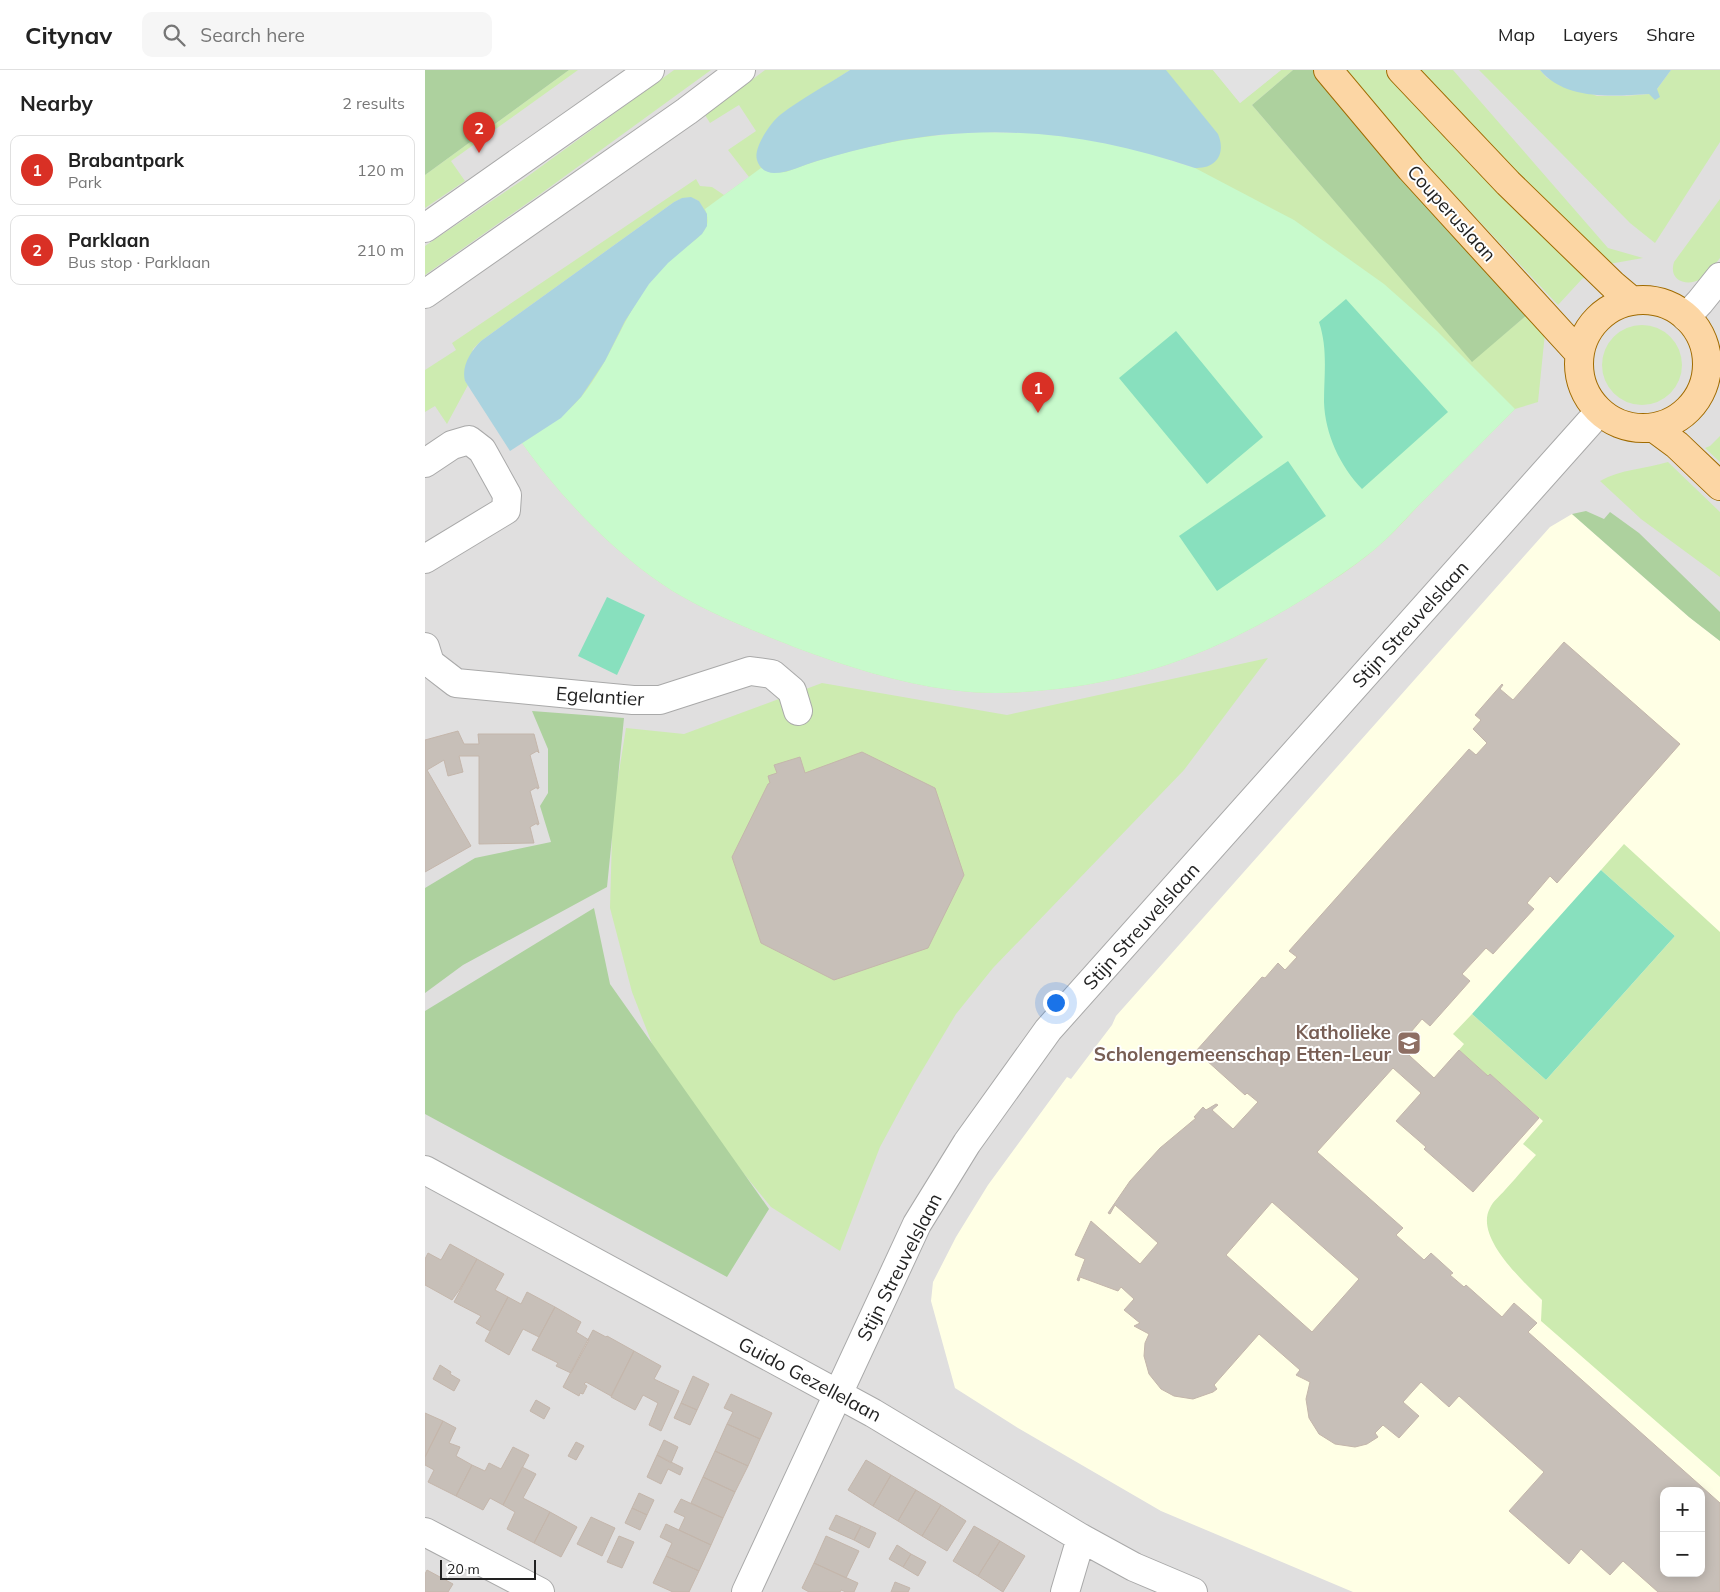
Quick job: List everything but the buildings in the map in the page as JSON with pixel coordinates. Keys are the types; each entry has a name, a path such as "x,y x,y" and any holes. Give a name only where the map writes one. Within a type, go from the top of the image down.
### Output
{"main road":[{"name":"Couperuslaan","path":"1328,70 1411,169 1579,353"},
{"path":"1401,70 1508,183 1613,285 1632,301"},
{"path":"1652,300 1670,306 1686,316 1699,333 1707,353 1713,380 1689,409 1673,421 1654,428 1639,429 1625,427 1611,421 1599,412 1586,395 1579,374 1579,353 1585,334 1597,318 1613,307 1632,301 1652,300"},
{"path":"1654,428 1677,446 1720,486"}],"street":[{"path":"425,228 650,70"},
{"path":"425,294 687,111 741,70"},
{"path":"1686,316 1720,277"},
{"name":"Stijn Streuvelslaan","path":"746,1592 917,1224 967,1143 1048,1030 1599,412"},
{"path":"425,463 453,445 469,440 482,450 507,495 506,510 425,559"},
{"name":"Egelantier","path":"425,647 430,663 456,683 633,700 660,700 750,671 773,674 792,691 798,711"},
{"name":"Guido Gezellelaan","path":"425,1170 873,1412 1081,1538 1134,1567 1193,1592"},
{"path":"425,1532 540,1592"},
{"path":"1065,1592 1081,1538"}],"shaded area":[{"path":"425,70 1720,70 1720,1592 425,1592"},
{"path":"1213,70 1281,70 1240,103"},
{"name":"Katholieke Scholengemeenschap Etten-Leur","path":"1572,514 1689,617 1720,641 1720,1592 1353,1592 1161,1511 1018,1428 955,1388 931,1301 933,1282 956,1237 988,1185 1067,1077 1071,1079 1112,1025 1116,1016 1550,527"}],"green space":[{"path":"425,70 569,70 425,175"},
{"path":"569,70 578,70 451,161 465,181 425,208 425,175"},
{"path":"674,70 711,70 425,275 425,246 524,179"},
{"path":"765,70 850,70 779,116 1195,168 1166,70 1213,70 1240,103 1281,70 1293,70 1252,105 1472,361 1528,314 1545,333 1538,402 1515,409 1398,528 1350,569 1307,597 1247,631 1187,658 1125,677 1092,684 1031,692 965,692 911,683 871,673 813,654 743,626 692,602 642,570 586,519 536,463 522,443 561,418 640,296 679,252 699,201 687,198 674,202 481,341 473,349 465,381 468,385 447,424 435,406 425,412 425,370 456,350 452,343 696,179 700,186 712,187 724,195 749,177 728,150 756,131 739,105 710,123 705,115"},
{"path":"1293,70 1317,70 1528,314 1472,362 1252,105"},
{"path":"1342,70 1385,70 1586,277 1558,305 1391,127"},
{"path":"1417,70 1453,70 1608,248 1643,258 1609,264 1589,248"},
{"path":"1479,70 1540,70 1547,78 1597,96 1626,96 1649,94 1657,89 1671,70 1720,70 1720,142 1655,243 1630,223"},
{"path":"981,132 1034,133 1086,139 1141,151 1195,168 1294,220 1384,284 1437,331 1515,409 1380,545 1333,580 1277,615 1247,631 1187,658 1125,677 1057,689 1004,693 978,693 932,687 871,673 794,647 692,602 662,584 623,554 586,519 536,463 522,443 561,416 582,396 593,382 646,288 675,255 704,231 708,220 705,209 761,168 773,172 786,172 833,156 882,144 931,136"},
{"path":"1720,199 1720,258 1701,279 1690,282 1680,281 1674,274 1674,262"},
{"path":"1346,299 1448,412 1362,489 1347,470 1335,449 1325,414 1325,352 1319,322"},
{"path":"1634,325 1650,325 1671,336 1682,357 1682,373 1671,394 1650,405 1634,405 1620,399 1608,387 1602,373 1602,357 1608,343 1620,331"},
{"path":"1176,331 1263,437 1207,484 1119,378"},
{"path":"1720,436 1720,462 1705,448 1710,446"},
{"path":"1288,461 1326,516 1217,591 1179,536"},
{"path":"1668,462 1720,512 1720,577 1641,519 1600,481 1625,472"},
{"path":"1586,511 1604,519 1610,512 1639,533 1720,612 1720,641 1689,617 1572,514"},
{"path":"607,597 645,615 617,675 578,656"},
{"path":"1268,658 1184,770 993,968 956,1014 914,1084 880,1147 840,1251 771,1207 665,1077 632,992 610,908 613,801 626,728 684,734 822,683 1007,715"},
{"path":"532,711 624,718 607,887 463,965 425,993 425,888 475,858 551,842 540,806 548,793 548,749"},
{"path":"1624,844 1720,932 1720,1477 1541,1321 1542,1300 1513,1271 1495,1245 1489,1232 1487,1220 1490,1208 1536,1155 1523,1144 1543,1121 1490,1074 1488,1076 1459,1050 1464,1044 1453,1034 1472,1014 1546,1080 1675,936 1601,870"},
{"path":"1601,870 1675,936 1546,1080 1472,1014"},
{"path":"594,908 610,984 769,1209 727,1277 425,1114 425,1011"}],"water":[{"path":"850,70 1166,70 1218,134 1221,147 1220,153 1218,159 1209,166 1195,168 1118,146 1080,139 1043,134 966,133 887,143 834,156 780,173 763,170 758,163 756,155 760,142 776,118"},
{"path":"1540,70 1671,70 1657,89 1660,97 1655,100 1649,94 1606,95 1576,92 1551,80"},
{"path":"691,197 699,201 707,214 707,226 702,234 668,263 649,284 625,321 605,361 581,397 561,418 510,451 465,381 464,370 474,349 481,341 674,202 682,198"}],"place":[{"name":"Parklaan","path":"479,153"},
{"name":"Brabantpark","path":"1038,413"},
{"name":"Katholieke Scholengemeenschap Etten-Leur","path":"1409,1043"}]}
